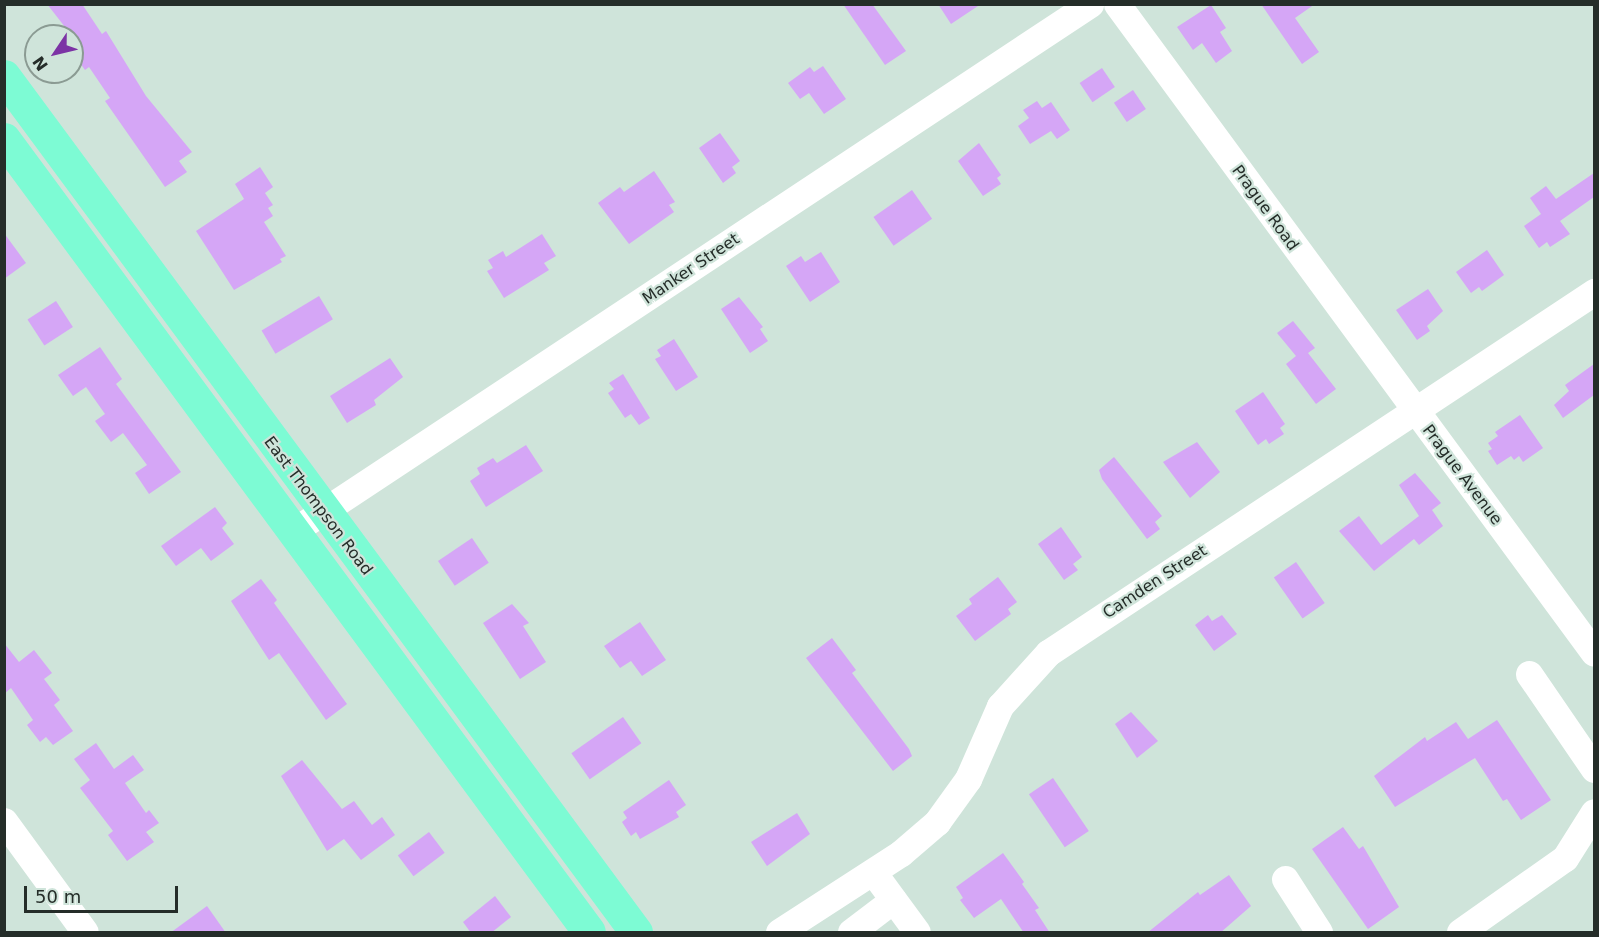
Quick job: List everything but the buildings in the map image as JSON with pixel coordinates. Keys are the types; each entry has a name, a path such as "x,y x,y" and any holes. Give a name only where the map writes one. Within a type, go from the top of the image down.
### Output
{"main road":[{"name":"East Thompson Road","path":"4,76 323,513 636,933"},
{"path":"4,139 589,933"}],"street":[{"name":"Manker Street","path":"292,532 1090,4"},
{"name":"Prague Road","path":"1117,4 1414,411"},
{"name":"Camden Street","path":"779,933 921,838 950,807 968,779 1000,706 1042,658 1594,292"},
{"name":"Prague Avenue","path":"1414,411 1594,653"},
{"path":"1529,674 1594,769"},
{"path":"1460,933 1565,858 1594,812"},
{"path":"4,821 85,933"},
{"path":"873,872 917,933"},
{"path":"1286,879 1319,933"},
{"path":"851,933 893,900"}]}
